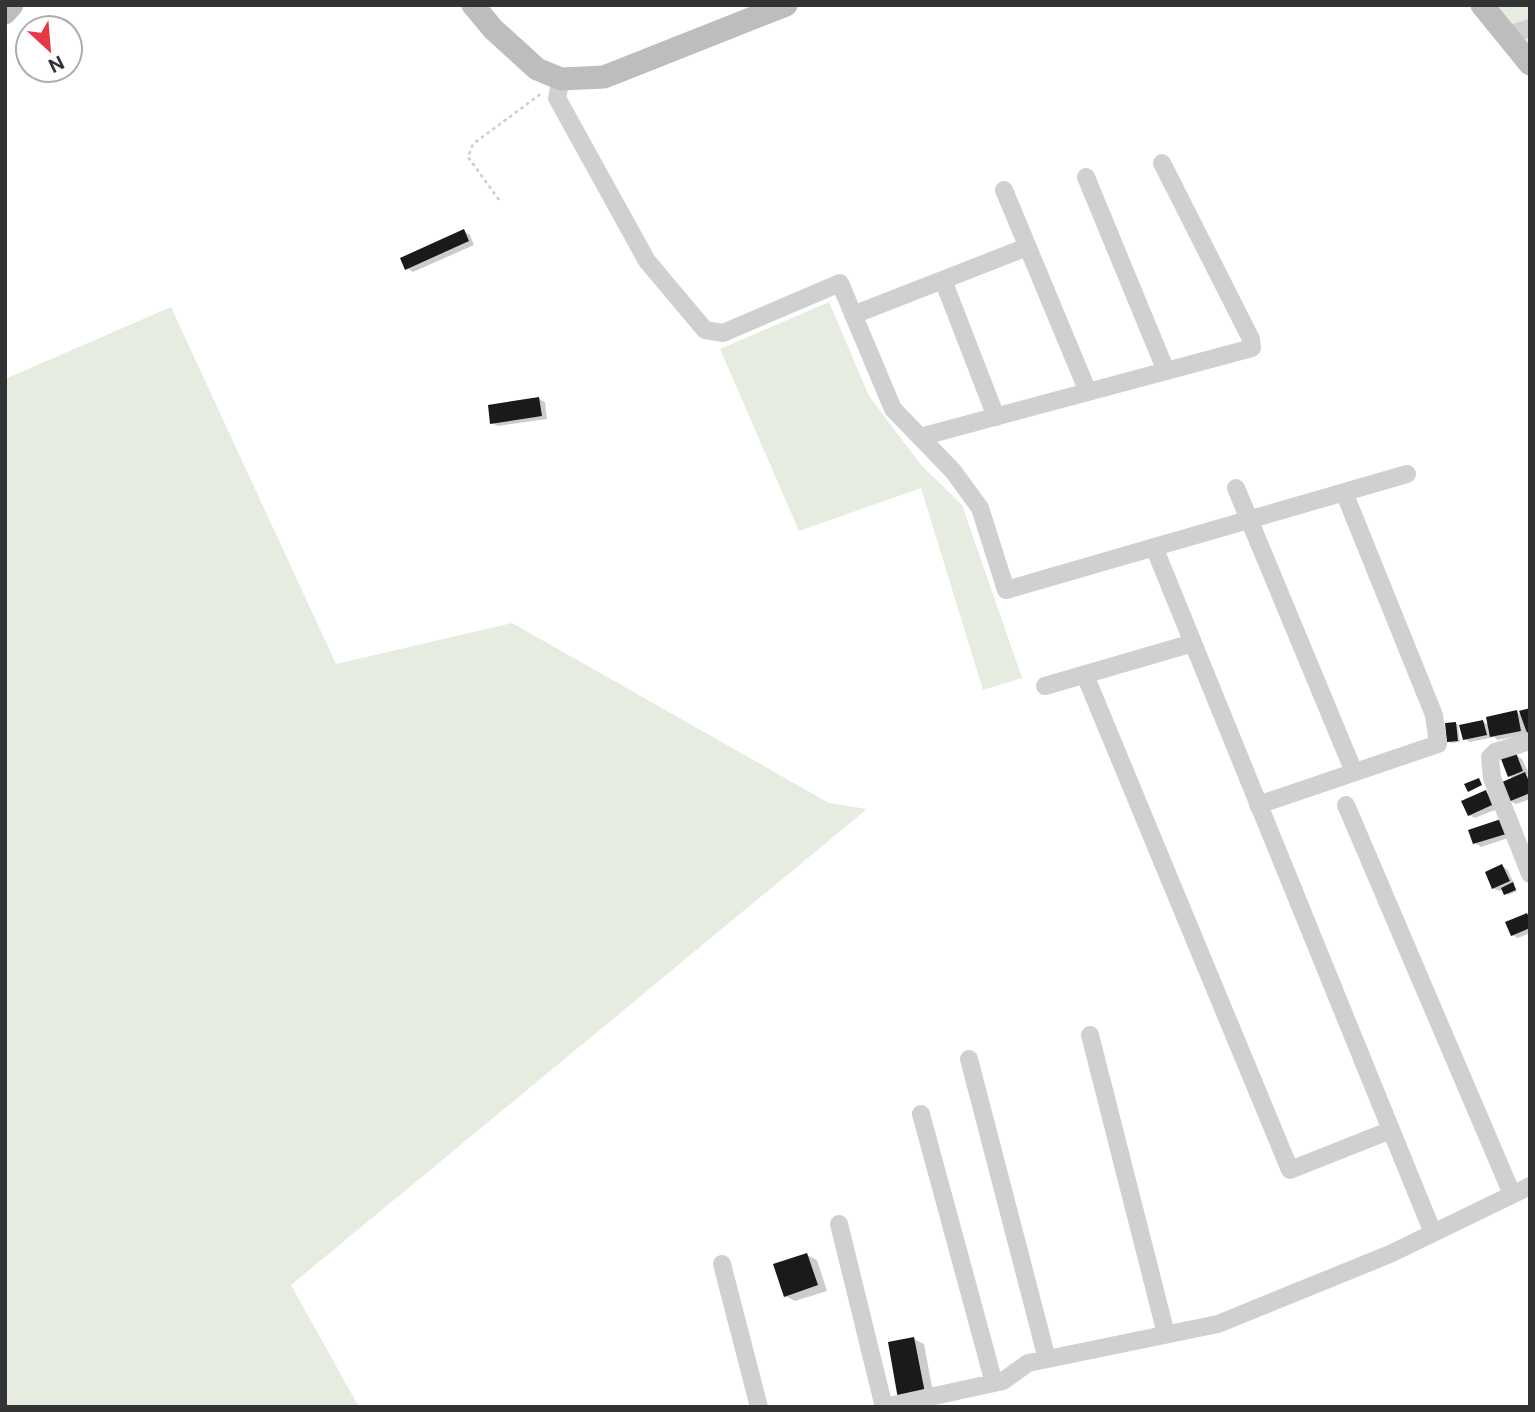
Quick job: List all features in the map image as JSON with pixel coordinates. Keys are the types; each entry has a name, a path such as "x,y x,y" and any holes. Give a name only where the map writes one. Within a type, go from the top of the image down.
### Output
{"street":[{"path":"5,13 12,5"},
{"path":"473,5 493,29 537,69 561,79 604,77 786,5"},
{"path":"1482,5 1519,32 1530,64"},
{"path":"561,79 556,98 647,261 705,330 723,333 840,283 893,409 953,471 980,508 1006,590 1407,474"},
{"path":"920,437 1252,348 1251,339 1162,163"},
{"path":"1086,177 1166,371"},
{"path":"1004,190 1088,392"},
{"path":"853,315 1027,247"},
{"path":"943,280 996,416"},
{"path":"1236,488 1354,772"},
{"path":"1258,805 1438,744 1434,715 1344,492"},
{"path":"1154,547 1433,1233"},
{"path":"1045,686 1193,643"},
{"path":"1084,675 1290,1170 1391,1130"},
{"path":"1528,745 1495,752 1490,757 1490,767 1530,874"},
{"path":"1346,805 1512,1194"},
{"path":"1090,1035 1166,1335"},
{"path":"969,1059 1047,1359"},
{"path":"921,1115 994,1383"},
{"path":"839,1224 884,1407 1003,1381 1028,1363 1218,1324 1390,1254 1530,1186"},
{"path":"722,1264 759,1407"}],"path":[{"path":"499,201 468,157 473,144 561,79"}],"shaded area":[{"path":"1488,5 1530,5 1530,59"},
{"path":"829,302 869,396 921,465 962,505 1022,678 983,690 921,488 799,531 720,349"},
{"path":"171,307 336,664 512,623 829,803 867,809 291,1285 359,1407 5,1407 5,379"}],"building":[{"path":"464,229 469,241 405,270 400,258"},
{"path":"539,397 542,416 490,424 488,405"},
{"path":"1530,708 1530,732 1527,733 1519,711"},
{"path":"1517,710 1521,731 1490,737 1486,717"},
{"path":"1483,720 1487,735 1463,740 1459,725"},
{"path":"1456,722 1458,741 1447,742 1445,723"},
{"path":"1516,753 1523,771 1508,777 1501,759"},
{"path":"1525,772 1530,793 1508,802 1500,783"},
{"path":"1479,778 1482,785 1468,792 1464,784"},
{"path":"1486,790 1492,805 1468,816 1461,801"},
{"path":"1501,819 1506,834 1473,844 1468,830"},
{"path":"1502,864 1510,881 1492,889 1485,872"},
{"path":"1513,882 1516,890 1504,895 1501,888"},
{"path":"1527,913 1530,928 1511,936 1505,922"},
{"path":"807,1253 818,1285 784,1297 773,1264"},
{"path":"914,1337 925,1393 898,1399 888,1342"}]}
